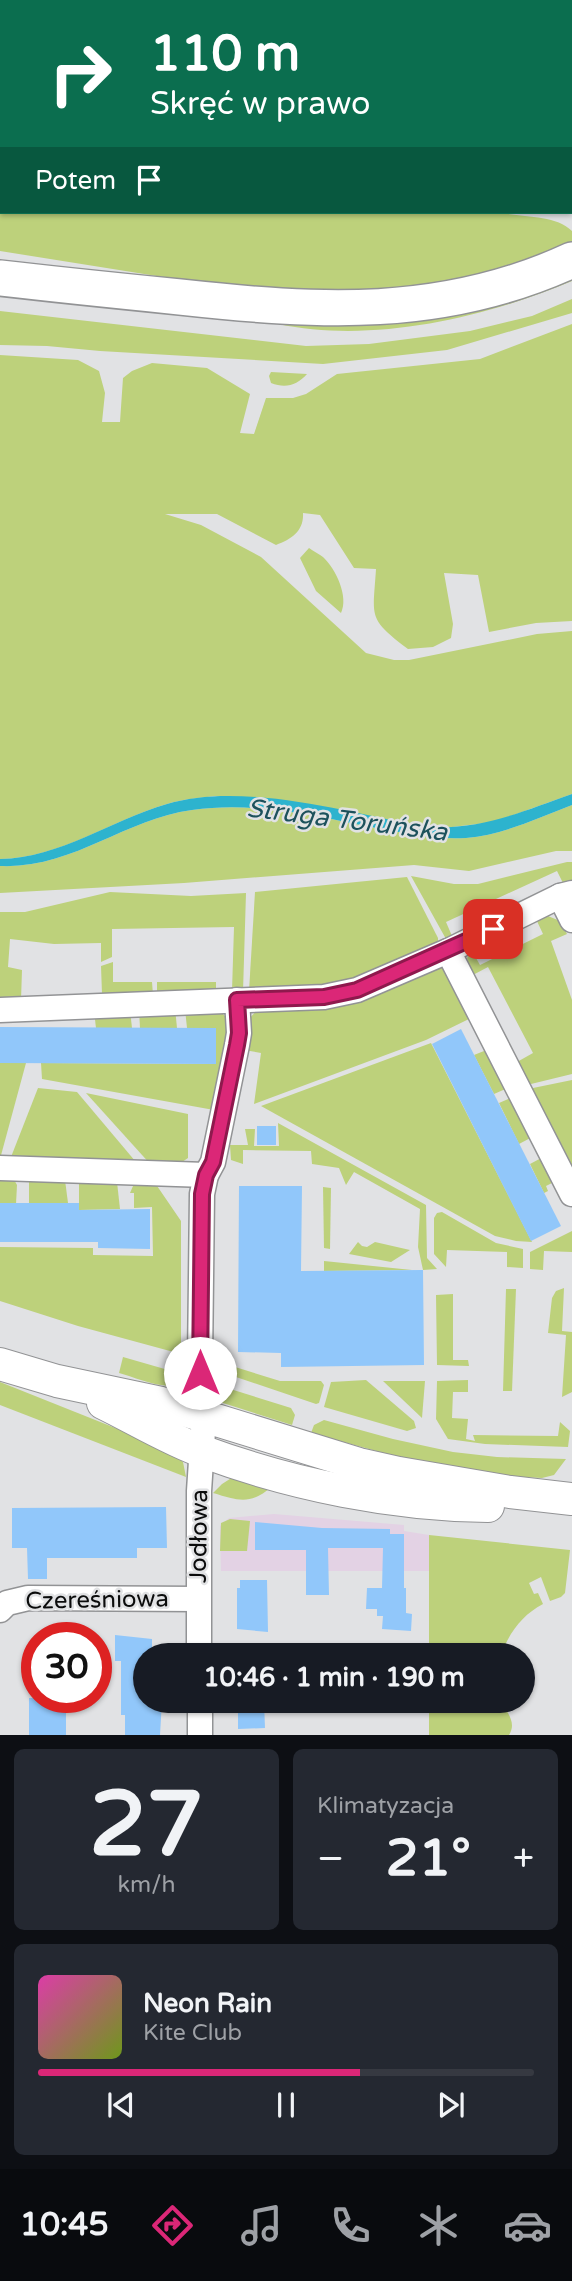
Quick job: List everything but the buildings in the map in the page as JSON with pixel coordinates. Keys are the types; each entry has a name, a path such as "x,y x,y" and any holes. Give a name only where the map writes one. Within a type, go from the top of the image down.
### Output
{"main road":[{"path":"0,278 234,303 306,309 359,309 445,300 485,291 520,281 572,260"}],"street":[{"path":"0,1010 324,997 357,990 448,951 566,895 572,920"},
{"path":"448,951 572,1194"},
{"name":"Jodłowa","path":"199,1643 199,1492 204,1416 200,1373 202,1194 206,1175 213,1162 237,1045 237,1000"},
{"path":"0,1168 206,1175"},
{"path":"0,1364 57,1381 160,1403 359,1464 510,1492 572,1500"},
{"path":"57,1381 203,1452 288,1478 359,1494 456,1506 515,1506 572,1500"},
{"name":"Czereśniowa","path":"0,1610 7,1603 28,1598 198,1599"},
{"path":"200,1713 200,1735"}],"shaded area":[{"path":"274,1514 404,1525 404,1531 429,1535 429,1571 221,1571 220,1526 229,1518"}],"green space":[{"path":"0,214 507,214 537,217 556,222 572,231 572,243 515,265 461,281 348,294 231,286 0,251"},
{"path":"572,277 572,281 503,306 428,324 351,331 278,324 376,325 426,319"},
{"path":"572,299 572,313 447,350 323,364 0,345 0,311 306,346 369,344 470,331 532,316"},
{"path":"572,324 572,621 536,623 489,632 478,575 444,573 453,624 451,638 433,647 408,649 385,630 376,616 376,569 354,568 320,515 303,513 296,534 276,545 217,514 165,514 201,525 261,557 366,653 394,660 409,660 537,634 572,631 572,794 494,822 444,828 215,796 167,804 44,852 0,859 0,355 78,360 99,371 105,393 102,422 120,422 123,378 132,371 152,363 207,368 250,394 240,433 254,434 266,398 293,398 306,394 337,374 480,359"},
{"path":"271,372 307,374 295,383 282,386 271,383"},
{"path":"309,548 323,557 337,576 343,599 341,613 316,591 300,558"},
{"path":"572,805 572,851 556,851 469,871 414,865 184,883 0,893 0,866 51,860 144,823 192,810 239,807 262,809 421,836 466,838 507,830"},
{"path":"572,862 572,885 564,885 557,871 446,922 452,936 446,939 411,876 454,884 478,884"},
{"path":"407,877 438,938 438,946 344,987 249,991 255,892"},
{"path":"110,892 191,896 246,893 243,992 232,991 234,927 112,929 112,957 101,962 101,943 54,944 10,939 8,967 22,970 21,1000 0,1000 0,912 25,912"},
{"path":"548,916 560,921 567,934 551,941 572,1000 572,1074 531,1084 517,1062 533,1053 488,967 471,976 467,958 472,951 480,965 543,934 536,919"},
{"path":"113,962 113,982 152,982 153,995 102,994 101,966"},
{"path":"442,966 447,969 471,1018 426,1040 254,1104 261,1053 244,1050 248,1024 257,1011"},
{"path":"157,982 216,982 216,991 157,995"},
{"path":"175,1008 177,1028 140,1028 139,1009"},
{"path":"185,1009 220,1011 229,1024 214,1110 42,1079 41,1063 216,1064 216,1028 187,1028"},
{"path":"130,1010 132,1028 96,1028 94,1011"},
{"path":"431,1043 532,1242 495,1236 261,1106"},
{"path":"489,1049 510,1087 494,1094 474,1055"},
{"path":"0,1063 26,1063 0,1159"},
{"path":"572,1080 572,1172 531,1091 533,1088"},
{"path":"38,1088 77,1092 141,1168 11,1157"},
{"path":"86,1093 188,1114 188,1158 179,1164 152,1166"},
{"path":"515,1096 536,1135 519,1144 499,1103"},
{"path":"278,1123 426,1205 427,1258 437,1269 423,1270 418,1247 420,1209 354,1172 346,1185 339,1168 312,1164 311,1151 243,1150 243,1164 231,1160 230,1145 248,1145 245,1129 255,1129 254,1146 279,1146"},
{"path":"545,1156 558,1180 546,1186 548,1191 544,1193 530,1164"},
{"path":"3,1178 13,1178 17,1185 16,1204 0,1203 0,1181"},
{"path":"29,1179 65,1180 68,1203 29,1203"},
{"path":"136,1179 153,1180 181,1221 181,1354 0,1301 0,1247 93,1248 93,1255 153,1256 152,1207 134,1208 134,1193 130,1193"},
{"path":"79,1181 117,1182 120,1209 79,1210"},
{"path":"323,1187 331,1188 330,1249 324,1248"},
{"path":"442,1212 496,1243 523,1249 523,1268 507,1267 507,1252 447,1250 446,1267 434,1254 434,1218 437,1213"},
{"path":"572,1231 572,1252 544,1251 543,1270 530,1269 530,1252"},
{"path":"358,1242 367,1247 375,1242 410,1250 391,1262 349,1254"},
{"path":"324,1261 412,1270 324,1271"},
{"path":"564,1288 562,1331 572,1332 572,1392 562,1397 566,1335 548,1333 552,1298 556,1291"},
{"path":"506,1289 516,1289 512,1391 503,1391"},
{"path":"453,1294 453,1360 468,1360 469,1366 437,1365 436,1295"},
{"path":"123,1357 189,1376 176,1385 146,1382 119,1373"},
{"path":"232,1366 280,1381 321,1381 324,1385 319,1403 233,1376"},
{"path":"366,1380 414,1421 416,1428 407,1431 324,1407 331,1382"},
{"path":"468,1380 468,1392 453,1392 452,1418 468,1419 466,1439 475,1441 473,1435 558,1436 560,1422 570,1431 568,1447 485,1444 448,1439 436,1419 437,1381"},
{"path":"383,1381 425,1381 422,1418"},
{"path":"0,1382 168,1449 183,1462 186,1477 0,1405"},
{"path":"211,1383 291,1408 295,1415 292,1425 223,1403 215,1396"},
{"path":"324,1420 453,1452 497,1457 566,1459 554,1475 542,1478 488,1474 398,1457 311,1433 314,1425"},
{"path":"233,1477 273,1486 258,1496 244,1500 213,1493"},
{"path":"230,1519 250,1521 247,1551 220,1551 221,1523"},
{"path":"429,1535 570,1550 565,1593 550,1601 541,1577 529,1583 543,1604 517,1625 506,1643 429,1643"},
{"path":"429,1713 508,1713 512,1722 509,1735 429,1735"}],"water":[{"name":"Struga Toruńska","path":"572,794 572,805 507,830 466,838 421,836 262,809 239,807 192,810 144,823 51,860 0,866 0,859 44,852 146,811 197,798 262,797 426,827 446,827 483,823"}],"route":[{"path":"200,1373 202,1194 206,1175 213,1162 237,1045 237,1000 324,997 357,990 493,929"}]}
